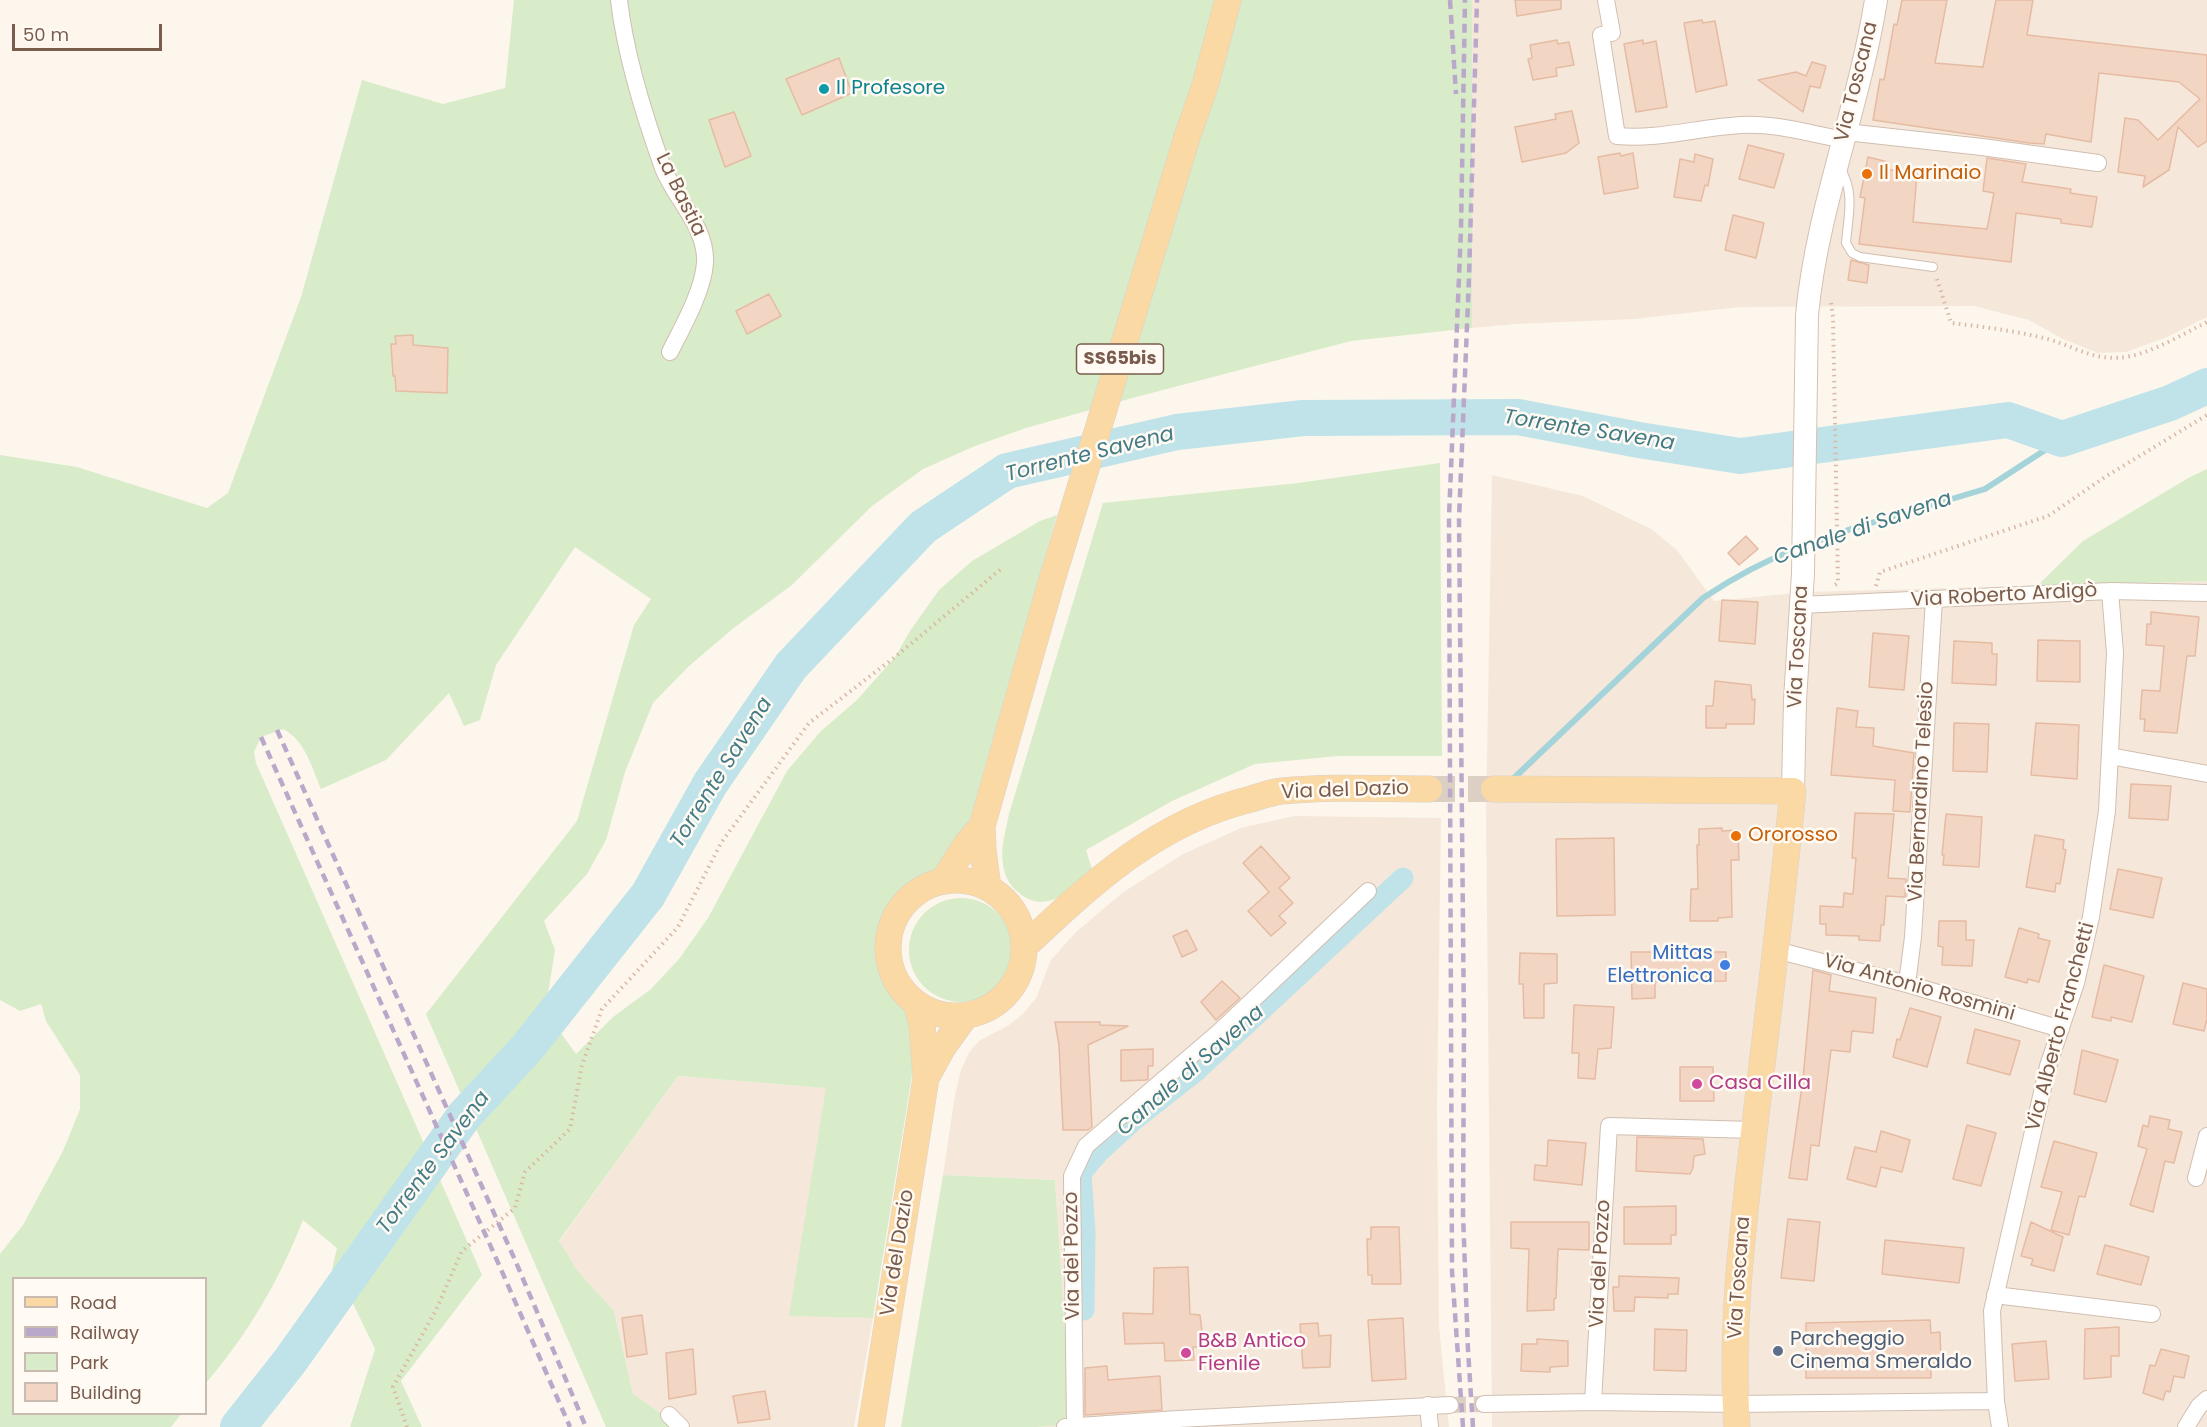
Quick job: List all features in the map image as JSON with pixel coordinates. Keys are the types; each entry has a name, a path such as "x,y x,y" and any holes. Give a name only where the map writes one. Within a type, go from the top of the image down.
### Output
{"main road":[{"name":"SS65bis","path":"988,888 982,826 1051,583 1188,134 1205,86 1228,0"},
{"name":"Via Toscana","path":"1736,1415 1736,1317 1739,1264 1793,791 1803,573 1807,315 1811,273 1863,65 1876,0"},
{"name":"Via del Dazio","path":"1024,947 1074,900 1116,865 1149,842 1216,809 1280,791 1330,788 1429,789"},
{"path":"1494,789 1793,791"},
{"name":"SS65bis","path":"943,881 966,845 982,826"},
{"path":"943,881 966,881 988,888 1000,896 1011,908 1020,926 1024,947 1017,978 1008,992 996,1003 982,1011 949,1016 932,1012 917,1004 902,990 892,973 888,954 889,934 896,916 908,900 924,888 943,881"},
{"name":"Via del Dazio","path":"1011,908 1034,909 1074,900"},
{"name":"Via del Dazio","path":"870,1427 926,1078 922,1025 917,1004"},
{"name":"Via del Dazio","path":"926,1078 943,1047 966,1015"}],"street":[{"name":"La Bastia","path":"619,0 629,53 664,170 696,226 703,243 705,261 703,274 687,318 670,352"},
{"path":"1606,0 1612,33 1601,35 1617,136 1638,138 1743,124 1845,136 1982,147 2098,163"},
{"name":"Via Roberto Ardigò","path":"1800,605 2110,591 2207,593"},
{"name":"Via Alberto Franchetti","path":"2000,1427 1996,1401 1992,1311 2045,1078 2076,984 2091,917 2107,811 2115,653 2110,591"},
{"name":"Via Bernardino Telesio","path":"1907,984 1913,937 1934,599"},
{"path":"2110,756 2207,774"},
{"name":"Via del Pozzo","path":"1368,891 1220,1031 1086,1146 1072,1176 1070,1426 1450,1405"},
{"name":"Via Antonio Rosmini","path":"1776,950 1907,984 2061,1029"},
{"name":"Via del Pozzo","path":"1593,1402 1609,1126 1754,1130"},
{"path":"2196,1179 2207,1136"},
{"path":"1995,1295 2152,1314"},
{"path":"2186,1427 2199,1406 2207,1399"},
{"path":"1484,1404 1593,1402 1736,1415 1996,1401"},
{"path":"1428,1405 1430,1427"},
{"path":"669,1415 681,1427"}],"lane":[{"name":"Via Toscana","path":"1837,165 1845,176 1849,189 1847,248 1860,256 1933,267"}],"path":[{"path":"1933,267 1951,323 2004,329 2052,340 2093,357 2130,356 2160,345 2207,322"},
{"path":"1833,317 1838,583"},
{"path":"1871,601 1880,572 2048,516 2104,477 2207,415"},
{"path":"407,1427 393,1387 436,1310 462,1251 515,1208 525,1172 570,1129 582,1065 602,1009 678,927 721,843 809,723 895,657 1000,568"}],"shaded area":[{"path":"1472,0 2207,0 2207,317 2165,338 2126,352 2098,353 2063,339 2029,320 1974,306 1739,307 1635,319 1472,328"},
{"path":"1492,475 1583,496 1651,529 1677,550 1714,601 1806,592 2207,581 2207,1427 1492,1427 1486,814"},
{"path":"1294,816 1441,818 1437,1106 1439,1326 1449,1427 1036,1427 1071,1423 1055,1180 943,1175 961,1070 969,1053 979,1041 1009,1025 1023,1014 1036,998 1051,960 1075,933 1122,893 1183,854 1241,828"},
{"path":"678,1076 827,1088 790,1315 873,1318 854,1427 671,1427 665,1416 633,1394 614,1311 577,1270 559,1242"}],"green space":[{"path":"514,0 1472,0 1472,328 1351,341 1026,428 975,446 923,469 872,506 792,585 735,627 689,666 653,703 625,772 606,840 587,874 544,921 555,950 548,994 561,1033 576,1054 613,1017 651,989 679,959 708,918 787,771 821,731 857,700 895,657 939,590 972,561 1040,521 1057,515 966,833 935,874 907,890 899,899 886,920 882,932 880,956 885,980 909,1017 916,1050 873,1318 789,1316 826,1088 678,1076 559,1241 577,1270 614,1311 633,1394 665,1416 671,1427 606,1427 426,1014 577,821 634,625 651,599 575,547 496,665 480,720 464,726 449,693 386,760 321,789 302,747 291,734 283,729 261,737 254,752 256,763 482,1275 401,1381 422,1427 350,1427 375,1349 344,1285 332,1270 337,1248 303,1220 284,1264 261,1306 236,1345 207,1382 207,1277 12,1277 12,1415 180,1415 171,1427 0,1427 0,1254 23,1225 63,1151 80,1109 80,1075 46,1021 41,1004 20,1011 0,1000 0,455 77,467 207,508 228,493 301,297 362,80 443,104 505,88"},
{"path":"1440,463 1442,756 1338,756 1255,764 1172,801 1086,850 1092,869 1058,898 1038,902 1028,899 1015,890 1006,876 1002,858 1009,814 1103,503 1298,483"},
{"path":"2207,469 2207,581 2037,586 2083,541"},
{"path":"961,898 981,902 998,913 1009,930 1013,950 1009,970 998,987 981,998 961,1002 941,998 924,987 913,970 909,950 913,930 924,913 941,902"},
{"path":"943,1175 1055,1180 1071,1424 1036,1427 901,1427"}],"building":[{"path":"1515,0 1561,0 1561,9 1517,16"},
{"path":"1902,0 1947,0 1935,63 1983,67 1996,0 2033,0 2027,35 2207,55 2207,141 2198,147 2178,127 2169,170 2143,187 2145,176 2118,172 2125,118 2138,120 2158,140 2200,99 2179,82 2099,73 2091,142 2046,134 2044,144 2029,143 1873,120 1880,79 1884,80 1894,24 1897,25"},
{"path":"1702,20 1703,23 1715,21 1727,85 1696,92 1684,23"},
{"path":"1557,40 1558,44 1569,42 1574,65 1556,68 1557,76 1533,80 1528,59 1532,58 1530,45"},
{"path":"1643,40 1643,44 1656,41 1667,107 1636,112 1624,44"},
{"name":"Il Profesore","path":"839,58 852,93 802,115 786,79"},
{"path":"1812,62 1826,66 1820,88 1810,86 1803,112 1758,80 1796,72 1806,76"},
{"path":"1572,111 1579,143 1566,153 1522,162 1515,127 1556,119 1555,114"},
{"path":"734,112 751,156 725,167 709,120"},
{"path":"1748,145 1784,154 1774,188 1739,179"},
{"path":"1620,153 1621,156 1633,153 1638,188 1604,194 1598,157"},
{"path":"1695,154 1713,159 1708,186 1705,185 1701,201 1674,197 1680,159 1694,162"},
{"path":"1868,157 1888,162 1886,169 1917,174 1913,222 1987,229 1994,193 1983,191 1987,158 2026,164 2022,182 2071,189 2070,193 2097,197 2092,227 2061,223 2061,219 2016,213 2011,262 1859,244 1865,198 1860,197"},
{"path":"1733,215 1764,223 1756,258 1725,250"},
{"path":"1851,260 1869,265 1867,283 1848,280"},
{"path":"769,294 781,316 747,334 736,311"},
{"path":"413,335 413,345 448,348 447,393 396,391 391,344 396,344 395,336"},
{"path":"1746,536 1758,549 1739,565 1728,553"},
{"path":"1722,600 1758,602 1755,644 1719,641"},
{"path":"2151,612 2199,617 2195,656 2187,656 2177,733 2144,731 2145,719 2140,719 2142,690 2160,691 2164,646 2146,645 2147,624 2151,624"},
{"path":"1873,633 1909,636 1904,690 1869,687"},
{"path":"2038,640 2080,641 2080,682 2037,681"},
{"path":"1954,641 1992,643 1992,654 1997,654 1996,685 1952,683"},
{"path":"1715,681 1751,685 1752,700 1755,699 1754,724 1726,724 1726,728 1706,728 1706,706 1713,706"},
{"path":"1837,708 1858,711 1856,727 1874,728 1873,746 1914,753 1910,812 1893,811 1895,780 1831,775"},
{"path":"1954,723 1989,724 1987,772 1953,771"},
{"path":"2036,723 2079,725 2077,779 2031,775"},
{"path":"2131,784 2171,786 2168,820 2129,818"},
{"path":"1855,813 1894,814 1888,878 1906,879 1905,897 1886,896 1884,925 1881,925 1880,941 1859,940 1859,936 1826,935 1826,924 1820,924 1820,906 1843,907 1844,893 1853,894 1856,858 1852,858"},
{"path":"1946,814 1982,817 1979,867 1943,865"},
{"path":"1722,828 1722,831 1738,830 1739,860 1731,860 1732,917 1718,918 1718,921 1690,921 1691,889 1698,889 1699,829"},
{"path":"2035,835 2064,840 2063,849 2066,850 2060,884 2056,883 2055,892 2026,887"},
{"path":"1614,838 1615,915 1557,916 1556,839"},
{"path":"1261,846 1290,878 1279,888 1293,903 1279,916 1286,923 1271,936 1248,911 1269,892 1243,863"},
{"path":"2118,869 2162,878 2153,918 2110,909"},
{"path":"1939,921 1966,921 1966,940 1974,940 1972,966 1942,965 1943,947 1938,946"},
{"path":"2019,928 2039,934 2038,938 2050,941 2039,982 2028,979 2027,983 2005,977"},
{"path":"1187,930 1197,950 1182,957 1173,936"},
{"path":"1631,952 1726,952 1726,981 1655,982 1655,998 1632,999"},
{"path":"1520,953 1557,954 1557,983 1544,984 1544,1018 1524,1018 1523,984 1519,984"},
{"path":"2104,965 2144,976 2132,1022 2111,1017 2111,1021 2092,1017"},
{"path":"1813,970 1831,975 1829,991 1876,998 1873,1033 1852,1031 1850,1052 1831,1050 1819,1146 1811,1145 1807,1180 1789,1178 1803,1079"},
{"path":"1222,981 1240,998 1216,1020 1201,1002"},
{"path":"2183,983 2207,989 2207,1019 2204,1031 2173,1024"},
{"path":"1574,1005 1614,1007 1611,1048 1598,1049 1595,1079 1578,1078 1579,1053 1572,1053"},
{"path":"1910,1008 1941,1017 1927,1067 1893,1057 1897,1039 1900,1040"},
{"path":"1055,1022 1100,1022 1100,1025 1128,1026 1088,1045 1092,1127 1088,1130 1063,1130 1059,1045"},
{"path":"1975,1029 2020,1041 2010,1075 1967,1063"},
{"path":"1153,1049 1153,1066 1148,1066 1148,1079 1121,1081 1121,1050"},
{"path":"2082,1050 2118,1060 2106,1102 2074,1094"},
{"name":"Casa Cilla","path":"1680,1067 1713,1067 1714,1101 1680,1101"},
{"path":"2150,1116 2170,1120 2168,1129 2182,1132 2174,1163 2165,1161 2153,1212 2130,1205 2147,1149 2138,1146 2143,1125 2148,1127"},
{"path":"1967,1125 1996,1133 1981,1186 1953,1179"},
{"path":"1881,1131 1910,1140 1902,1172 1881,1167 1876,1187 1847,1179 1855,1147 1876,1152"},
{"path":"1637,1137 1703,1139 1705,1154 1694,1156 1690,1174 1636,1171"},
{"path":"1548,1140 1586,1143 1582,1185 1534,1180 1535,1165 1547,1166"},
{"path":"2054,1141 2097,1153 2085,1197 2079,1196 2069,1235 2051,1230 2062,1192 2041,1187"},
{"path":"1676,1206 1676,1235 1671,1235 1671,1244 1624,1244 1624,1207"},
{"path":"1788,1219 1820,1222 1814,1281 1781,1278"},
{"path":"1511,1222 1589,1222 1589,1250 1558,1249 1554,1310 1527,1311 1529,1249 1511,1248"},
{"path":"2031,1222 2063,1237 2054,1271 2031,1265 2033,1259 2021,1256"},
{"path":"1371,1227 1399,1227 1401,1284 1372,1284 1372,1275 1368,1275 1367,1239 1371,1239"},
{"path":"1885,1240 1964,1248 1959,1283 1882,1274"},
{"path":"2105,1245 2149,1257 2141,1285 2097,1274"},
{"path":"1188,1267 1190,1314 1200,1315 1202,1331 1200,1332 1200,1347 1193,1347 1194,1360 1165,1361 1164,1343 1125,1344 1123,1313 1153,1314 1154,1268"},
{"path":"1619,1276 1679,1278 1678,1294 1668,1294 1668,1298 1635,1297 1634,1311 1614,1311 1613,1287 1619,1287"},
{"path":"642,1315 647,1354 627,1357 622,1318"},
{"path":"1403,1318 1406,1379 1372,1381 1368,1320"},
{"path":"1930,1320 1931,1333 1940,1332 1941,1363 1931,1364 1931,1378 1806,1378 1806,1323"},
{"path":"1318,1323 1319,1336 1331,1335 1330,1367 1303,1368 1300,1324"},
{"path":"2119,1327 2119,1356 2111,1356 2111,1377 2084,1379 2085,1329"},
{"path":"1655,1329 1687,1330 1686,1371 1654,1370"},
{"path":"1537,1339 1568,1341 1568,1366 1550,1367 1550,1372 1521,1371 1522,1344 1537,1344"},
{"path":"2046,1341 2049,1379 2015,1381 2012,1344"},
{"path":"693,1349 696,1394 669,1399 666,1353"},
{"path":"2161,1349 2189,1356 2184,1378 2174,1376 2170,1392 2166,1391 2163,1400 2143,1393 2150,1365 2155,1366"},
{"path":"1107,1366 1108,1380 1160,1376 1162,1410 1085,1415 1085,1368"},
{"path":"765,1391 770,1419 738,1423 733,1396"}],"waterway":[{"name":"Torrente Savena","path":"238,1427 290,1361 464,1116 527,1048 648,895 710,784 791,666 923,527 1007,471 1177,432 1303,418 1518,417 1740,456 2008,420 2062,439 2170,403 2207,386"},
{"name":"Canale di Savena","path":"1807,545 1851,529 1985,489 2062,439"},
{"name":"Canale di Savena","path":"1514,778 1703,598 1749,570 1798,548"},
{"name":"Canale di Savena","path":"1084,1310 1085,1232 1081,1173 1099,1152 1134,1120 1195,1072 1403,878"}],"tunnel":[{"path":"1429,789 1494,789"},
{"path":"1450,1405 1484,1404"}],"railway":[{"path":"1450,0 1456,94"},
{"path":"1463,1427 1452,1271 1449,517 1461,229 1465,0"},
{"path":"1473,1427 1463,1214 1464,1026 1459,519 1477,0"},
{"path":"277,730 515,1260 586,1427"},
{"path":"261,737 570,1427"}],"place":[{"name":"Il Profesore","path":"824,89"},
{"name":"Il Marinaio","path":"1867,174"},
{"name":"Ororosso","path":"1736,836"},
{"name":"Mittas Elettronica","path":"1725,965"},
{"name":"Casa Cilla","path":"1697,1084"},
{"name":"Parcheggio Cinema Smeraldo","path":"1778,1351"},
{"name":"B&B Antico Fienile","path":"1186,1353"}]}
